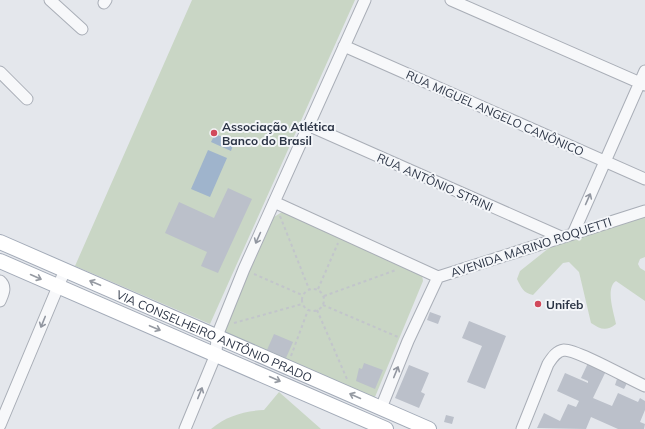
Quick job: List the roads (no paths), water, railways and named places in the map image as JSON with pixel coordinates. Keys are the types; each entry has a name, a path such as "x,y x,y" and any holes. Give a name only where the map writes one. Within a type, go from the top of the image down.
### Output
{"main road":[{"name":"VIA CONSELHEIRO ANTÔNIO PRADO","path":"0,242 65,270 219,331 287,366 429,429"},
{"name":"VIA CONSELHEIRO ANTÔNIO PRADO","path":"0,261 386,429"}],"street":[{"path":"50,0 82,29"},
{"path":"185,429 216,354 219,331 244,269 310,126 365,0"},
{"path":"451,0 642,84"},
{"name":"RUA MIGUEL ANGELO CANÔNICO","path":"344,46 645,179"},
{"path":"573,234 642,84 645,71"},
{"path":"0,72 27,99"},
{"name":"RUA ANTÔNIO STRINI","path":"310,126 561,237"},
{"path":"274,202 413,264 438,277"},
{"name":"AVENIDA MARINO ROQUETTI","path":"381,408 408,342 438,277 645,211"},
{"path":"0,425 65,270"},
{"path":"0,281 4,286 4,291 0,301"},
{"path":"522,429 548,364 552,357 560,351 565,350 578,354 645,386"}],"water":[{"path":"215,134 234,142 231,151 211,142"},
{"path":"208,150 227,158 210,197 191,189"}],"place":[{"name":"Associação Atlética Banco do Brasil","path":"214,133"},
{"name":"Unifeb","path":"538,304"}]}
